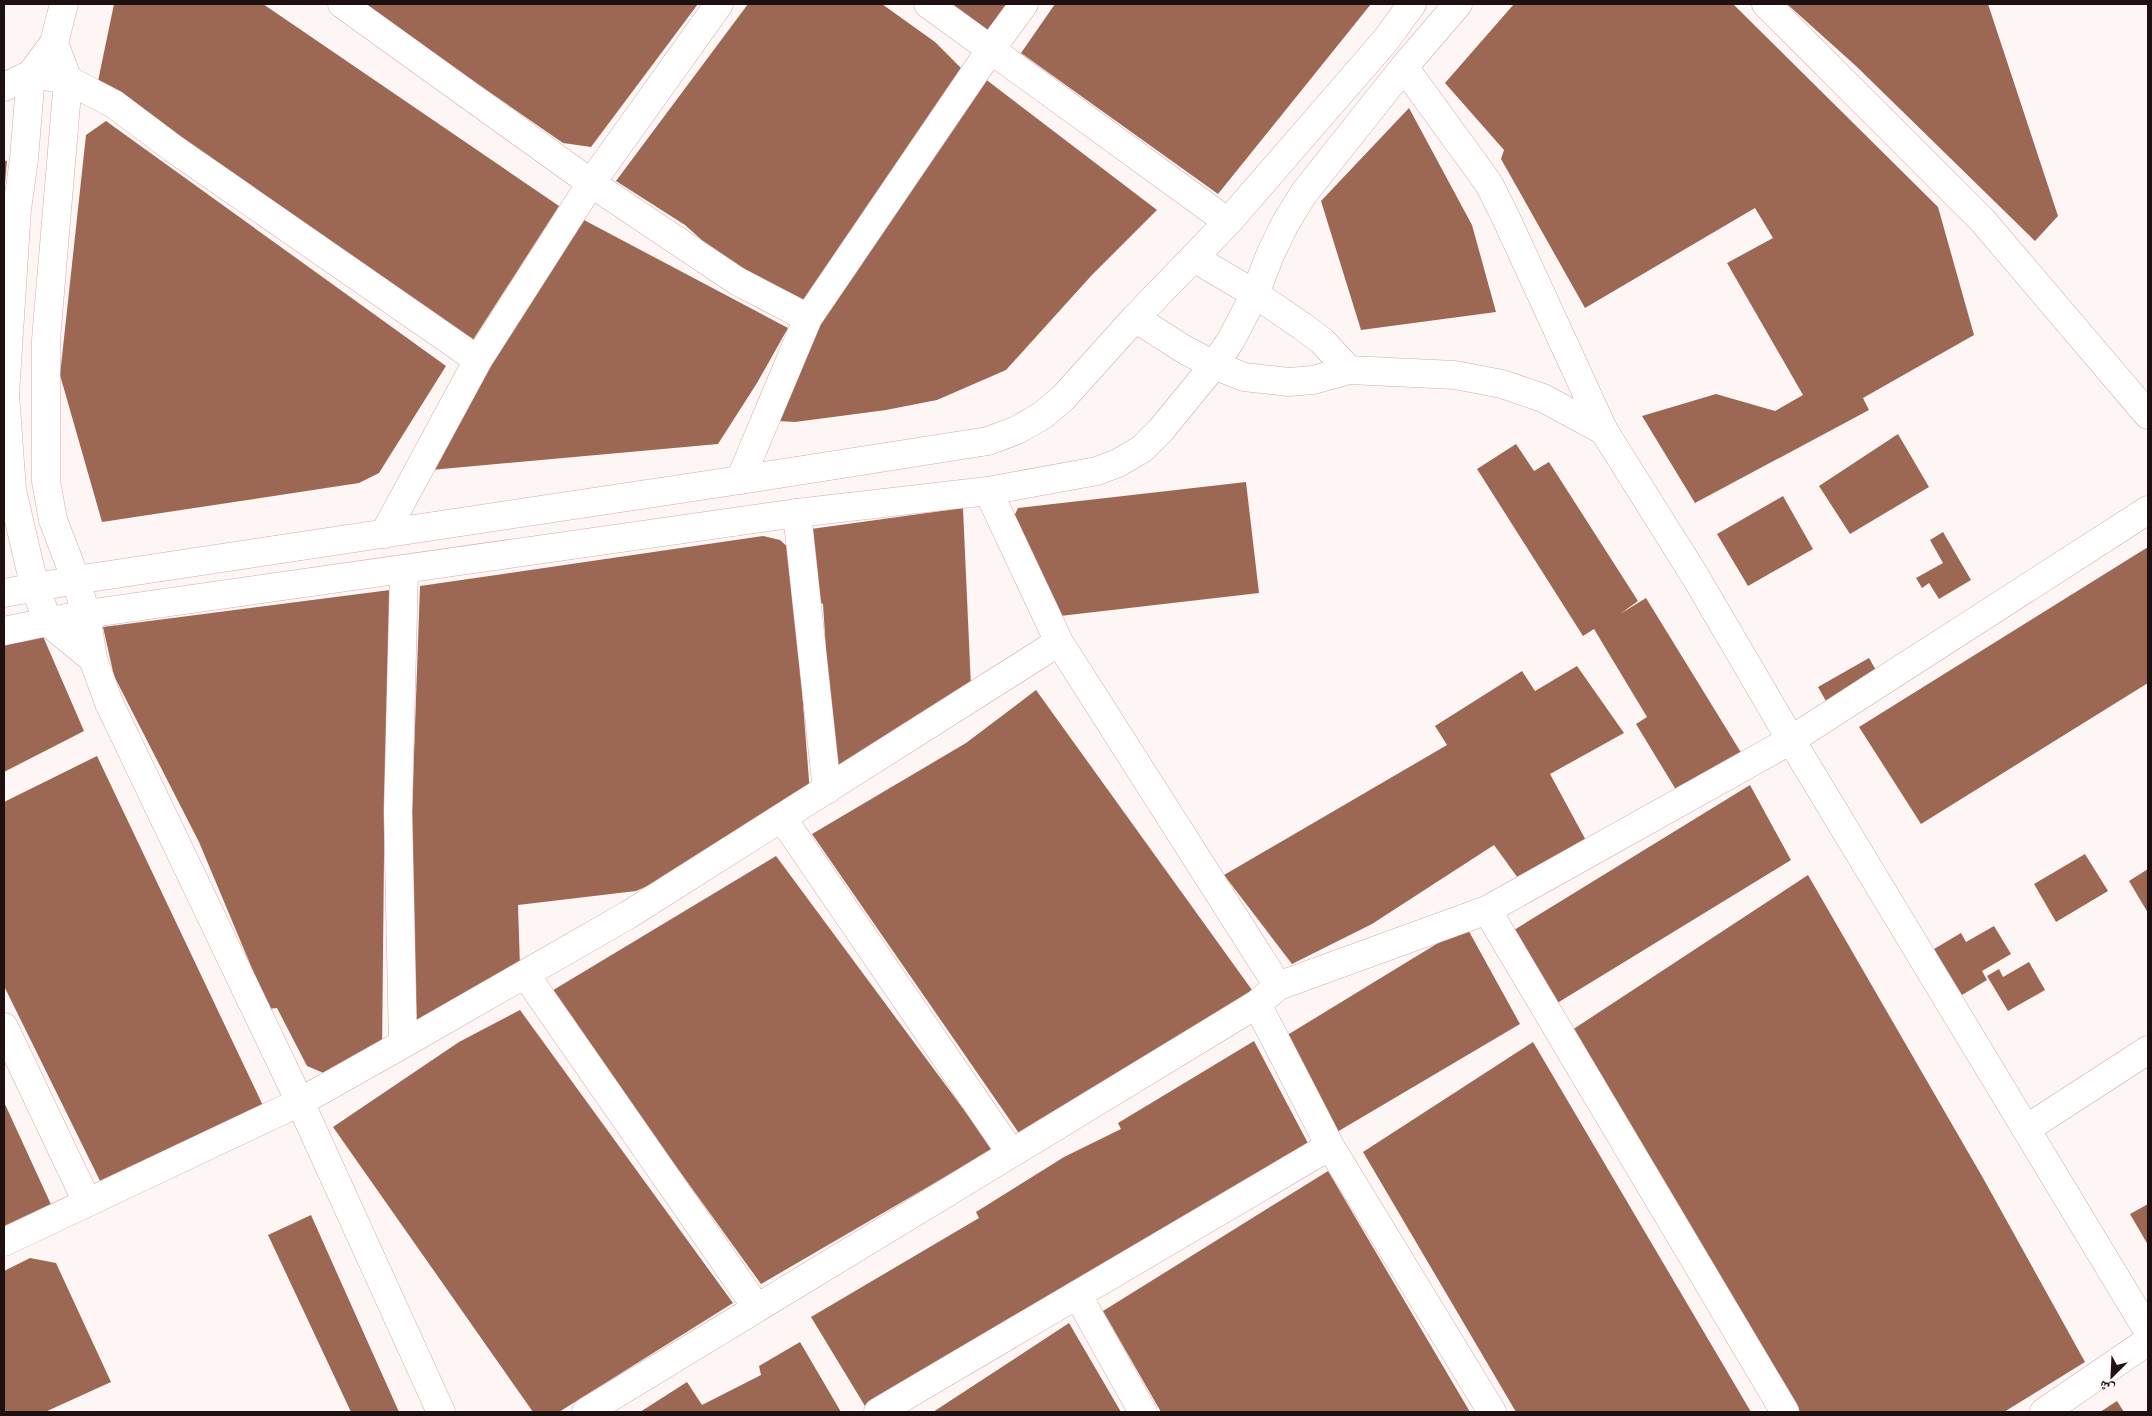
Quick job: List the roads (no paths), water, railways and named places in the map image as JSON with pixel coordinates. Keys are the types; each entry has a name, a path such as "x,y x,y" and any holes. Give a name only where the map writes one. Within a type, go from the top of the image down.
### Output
{"street":[{"path":"4,87 31,74 54,43 64,4"},
{"path":"342,4 591,183 737,281 808,318"},
{"path":"384,534 478,360 591,183 719,4"},
{"path":"928,4 1228,222"},
{"path":"740,480 808,318 991,49 1024,4"},
{"path":"4,593 35,589 76,580 988,441 1017,430 1043,415 1063,398 1135,318 1228,222 1386,41 1412,4"},
{"path":"4,631 86,614 798,513 988,491 1097,471 1118,463 1142,450 1161,430 1214,365 1231,340 1255,294 1270,255 1285,224 1304,193 1404,67 1458,4"},
{"path":"1766,4 1984,221 2148,415"},
{"path":"54,43 68,80 46,340 46,481 53,520 76,580 86,614 93,659 109,702 300,1102 441,1412"},
{"path":"1404,67 1489,184 1604,430 1695,576 1791,740 2148,1331"},
{"path":"31,74 68,80 114,104 478,360"},
{"path":"31,74 24,159 17,209 5,394 12,490 35,589 49,623 93,659"},
{"path":"1194,258 1255,294 1322,341 1349,370"},
{"path":"1135,318 1185,350 1214,365 1244,377 1289,382 1312,380 1349,370 1455,375 1502,384 1543,398 1604,430"},
{"path":"988,491 1059,642 1278,986"},
{"path":"586,1412 1256,1004 1278,986 1487,910 1791,740 2148,510"},
{"path":"798,513 826,790"},
{"path":"404,570 398,812 404,1044"},
{"path":"4,1242 300,1102 404,1044 628,915 1059,642"},
{"path":"782,818 1012,1153"},
{"path":"1487,910 1785,1412"},
{"path":"525,974 757,1308"},
{"path":"1256,1004 1330,1146 1492,1412"},
{"path":"4,1027 87,1202"},
{"path":"2026,1129 2148,1050"},
{"path":"878,1412 1330,1146"},
{"path":"1078,1296 1143,1412"},
{"path":"2044,1412 2148,1341"}]}
